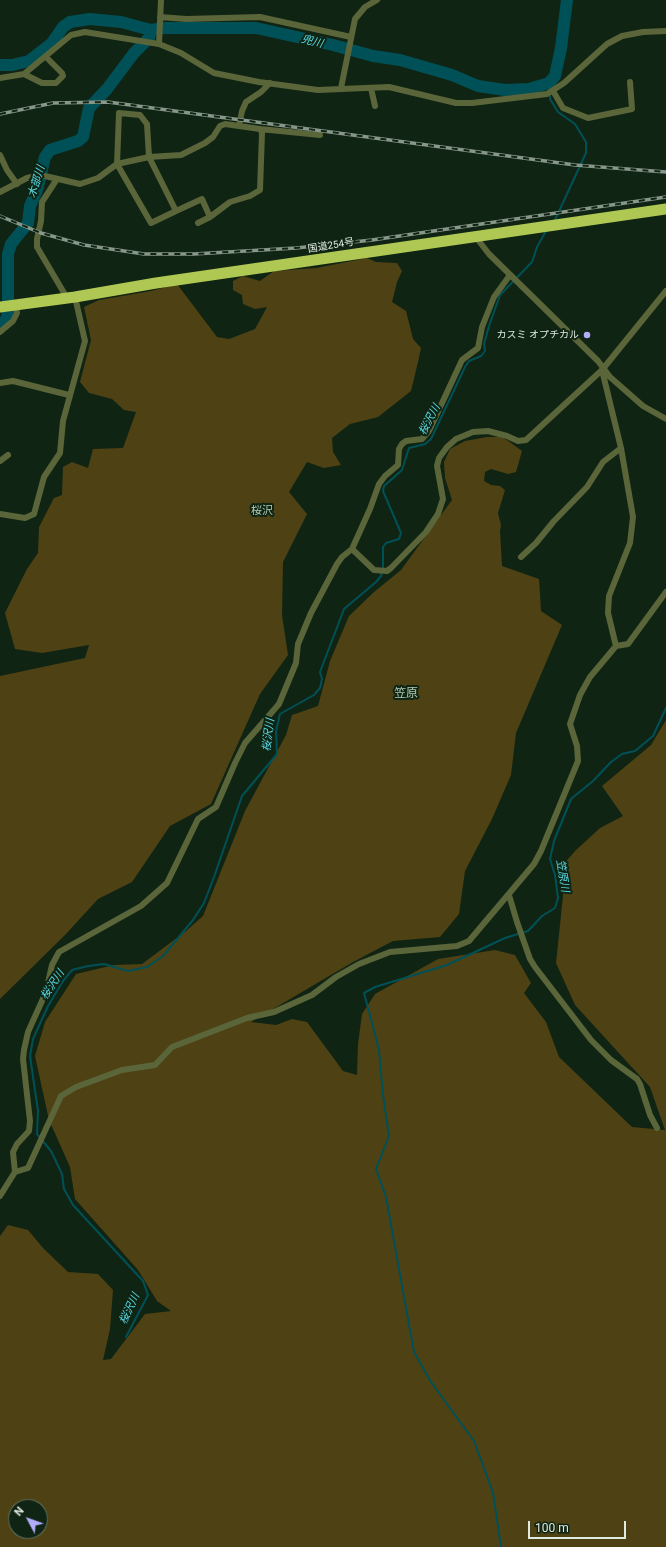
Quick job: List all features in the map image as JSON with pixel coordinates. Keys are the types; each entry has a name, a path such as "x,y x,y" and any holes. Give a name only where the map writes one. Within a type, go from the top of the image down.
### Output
{"highway":[{"name":"国道254号","path":"0,307 71,298 474,236 666,209"}],"street":[{"path":"159,42 161,0"},
{"path":"341,88 356,19 364,7 377,0"},
{"path":"160,19 186,20 260,17 351,40"},
{"path":"0,78 24,74 71,35 79,33 139,42 159,42 181,53 214,73 270,83 318,90 389,87 456,103 488,102 550,92 607,44 622,36 643,32 666,31"},
{"path":"24,74 42,84 56,83 63,76 62,73 46,57"},
{"path":"550,92 562,108 588,118 632,109 630,82"},
{"path":"239,126 244,105 270,83"},
{"path":"371,88 375,106"},
{"path":"176,211 149,158 147,124 140,115 119,113 117,164 151,223 202,199 210,217"},
{"path":"0,192 36,176 45,176 72,183 88,182 98,178 117,164 149,158 181,155 213,137 220,126 225,124 320,135"},
{"path":"198,223 210,217 230,202 250,196 260,190 262,133 260,129"},
{"path":"0,155 3,169 16,184"},
{"path":"0,514 25,518 34,514 44,477 60,453 63,421 85,341 71,298 37,247 36,239 41,221 42,202 57,179"},
{"path":"474,236 478,242 603,368 610,377 644,406 666,419"},
{"path":"16,1172 13,1152 16,1144 29,1131 30,1121 23,1059 24,1050 28,1032 46,992 52,965 59,952 141,906 167,883 198,819 216,807 245,743 279,704 296,663 298,644 318,598 342,556 352,549 382,479 398,465 399,448 406,441 422,439 429,431 462,360 478,348 482,327 494,298 513,277"},
{"path":"352,549 374,570 387,570 426,532 438,514 443,499 437,466 439,458 446,447 456,439 473,432 488,431 507,436 518,441 526,440 603,368 666,291"},
{"path":"0,332 13,321 16,313 16,305"},
{"path":"603,368 621,448 633,517 630,543 609,596 608,613 616,646"},
{"path":"0,383 13,381 69,395"},
{"path":"520,557 536,543 554,520 587,487 603,462 621,448"},
{"path":"0,461 8,455"},
{"path":"0,1196 16,1172 28,1168 61,1096 76,1087 122,1070 155,1065 172,1048 242,1019 274,1012 312,995 336,977 359,964 390,952 457,946 469,941 509,895 534,864 542,851 578,761 576,746 570,724 580,695 590,677 616,646 628,644 666,592"},
{"path":"509,895 516,922 534,967 592,1040 611,1060 637,1079 650,1115 657,1128"}],"shaded area":[{"path":"367,258 376,262 397,263 402,271 397,282 392,302 406,311 413,339 421,348 411,391 378,417 350,424 332,438 333,452 341,465 324,468 307,462 289,492 307,514 283,562 282,615 288,655 260,694 211,804 170,826 132,882 98,899 66,934 0,999 0,676 85,658 89,645 42,653 15,649 5,613 27,569 38,553 39,527 54,498 62,495 63,467 72,462 88,468 93,449 123,448 136,412 124,410 112,399 89,393 80,382 91,340 84,307 99,300 151,291 177,284 217,337 229,339 255,329 267,307 255,309 243,304 242,295 233,290 233,281 243,276 260,281 274,271 316,268"},
{"path":"487,437 500,437 507,440 522,451 516,472 508,474 491,469 485,472 484,481 491,485 500,486 505,490 498,513 501,525 502,566 539,579 541,611 562,625 516,733 511,775 492,819 465,871 459,914 440,937 393,941 353,962 251,1022 276,1025 292,1019 307,1022 343,1071 357,1075 358,1044 362,1014 375,994 438,959 495,950 515,955 531,983 524,993 546,1022 559,1057 632,1127 665,1130 650,1087 575,1005 556,963 563,896 562,866 576,850 600,828 623,816 602,786 651,745 666,720 666,1547 0,1547 0,1236 8,1225 28,1230 43,1248 68,1272 98,1274 113,1290 110,1329 103,1360 111,1359 145,1314 171,1311 157,1301 138,1270 75,1199 70,1167 49,1120 35,1056 45,1022 76,974 114,965 142,964 186,931 203,916 245,811 286,735 292,715 318,706 330,661 349,616 374,592 401,570 452,500 445,478 444,462 450,449 465,441"}],"waterway":[{"name":"兜川","path":"0,65 12,65 29,61 52,43 63,27 70,22 90,19 121,22 151,30 164,28 256,28 333,45 373,56 400,60 452,75 478,86 505,90 529,89 549,83 555,76 561,48 567,0"},
{"name":"木部川","path":"8,302 8,254 11,244 28,223 30,206 37,190 45,157 50,150 78,141 83,137 89,108 107,89 134,53 149,38 151,30"},
{"name":"桜沢川","path":"549,83 550,99 558,112 575,124 586,142 586,153 554,222"},
{"name":"桜沢川","path":"126,1337 148,1295 143,1281 73,1205 64,1189 62,1174 51,1151 37,1134 38,1111 30,1056 33,1039 48,1006 63,981 72,970 104,964 128,971 147,967 163,956 193,920 204,903 242,796 277,754 276,731 280,714 314,695 320,688 322,679 320,672 344,609 381,576 383,567 383,547 386,543 399,539 401,533 383,491 384,486 402,470 409,448 425,444 431,439 465,367 469,361 481,356 485,351 484,344 500,295 532,262 537,247 546,231"},
{"name":"木部川","path":"0,326 6,320 8,313"},
{"name":"笠原川","path":"501,1547 493,1493 474,1441 431,1382 414,1352 386,1197 376,1169 389,1136 383,1095 379,1050 364,993 375,987 447,965 505,938 528,931 542,916 555,908 558,898 555,875 550,859 554,841 571,799 593,781 611,762 622,754 635,751 653,736 666,708"}],"railway":[{"path":"0,114 53,103 108,102 575,165 666,172"},
{"path":"0,216 41,233 84,245 144,254 194,254 296,248 372,240 666,197"}],"place":[{"name":"カスミ オプチカル","path":"587,335"}],"district":[{"name":"桜沢","path":"262,511"},
{"name":"笠原","path":"406,694"}]}
